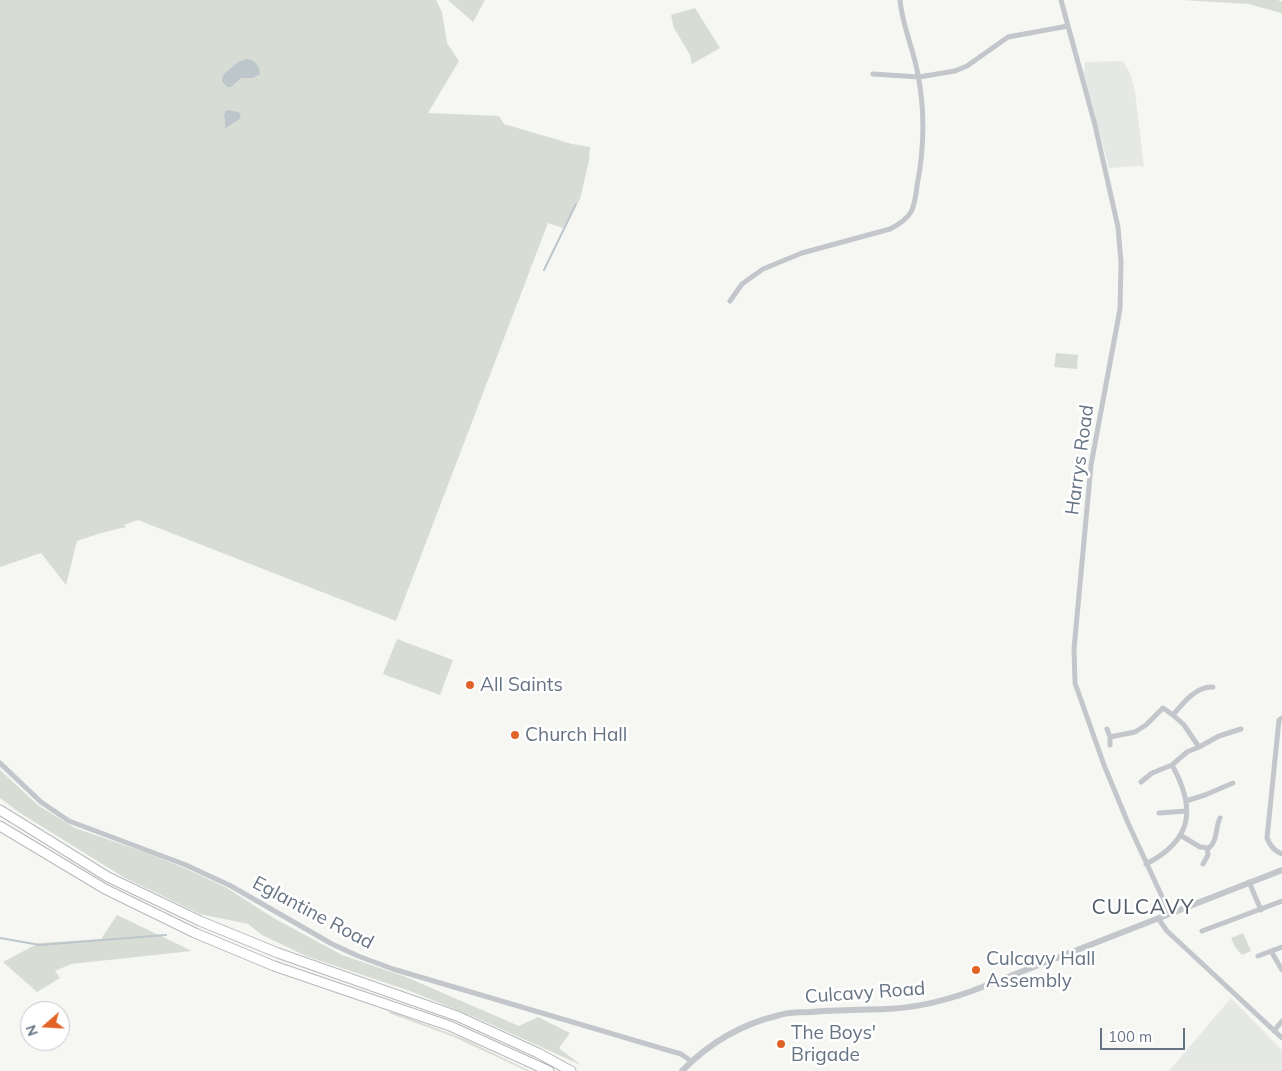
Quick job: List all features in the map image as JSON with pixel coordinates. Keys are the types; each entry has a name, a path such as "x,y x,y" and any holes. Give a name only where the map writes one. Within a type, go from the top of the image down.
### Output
{"highway":[{"path":"0,810 108,877 200,921 278,953 457,1016 538,1053 571,1071"},
{"path":"0,826 105,889 195,933 274,966 450,1026 549,1071"}],"street":[{"path":"730,301 742,284 763,269 802,253 890,229 907,217 914,202 922,147 921,100 919,77 901,12 900,0"},
{"name":"Harrys Road","path":"1061,0 1095,125 1118,227 1121,278 1120,310 1091,465 1074,649 1074,674 1077,691 1104,765 1146,864 1170,914"},
{"path":"873,74 919,77 955,71 967,66 998,42 1008,37 1068,26"},
{"path":"1173,715 1196,692 1208,687 1214,687"},
{"path":"1110,737 1135,732 1146,725 1163,708 1184,725 1199,747"},
{"path":"1282,718 1279,720 1267,838 1270,846 1282,854"},
{"path":"1107,729 1110,745"},
{"path":"1141,782 1152,773 1172,765 1187,752 1219,736 1241,729"},
{"name":"Eglantine Road","path":"0,763 41,802 69,821 186,865 230,886 308,931 358,956 393,969 681,1054 691,1061"},
{"path":"1146,864 1165,852 1180,835 1187,823 1186,801 1183,788 1172,765"},
{"path":"1186,801 1232,783"},
{"path":"1159,814 1187,810"},
{"path":"1180,835 1200,847 1207,848 1213,844 1220,818"},
{"path":"1203,864 1208,855 1207,848"},
{"name":"Culcavy Road","path":"682,1071 691,1061 718,1040 764,1019 782,1014 888,1009 943,1001 1282,870"},
{"path":"1249,882 1261,910"},
{"path":"1202,931 1282,902"},
{"path":"1160,917 1160,921 1167,931 1282,1038"},
{"path":"1258,956 1282,947"},
{"path":"1271,951 1282,970"},
{"path":"1274,1031 1282,1021"}],"shaded area":[{"path":"0,0 436,0 442,12 447,43 459,61 428,113 499,116 504,124 572,144 590,147 589,161 580,199 563,228 548,223 396,621 138,520 124,525 126,527 77,541 66,585 41,553 0,567"},
{"path":"448,0 485,0 473,22"},
{"path":"1182,0 1278,0 1282,2 1282,15 1281,13 1249,4"},
{"path":"695,8 720,48 692,64 690,55 674,28 671,15"},
{"path":"246,59 252,60 256,64 260,74 253,78 241,78 231,87 227,87 222,81 223,75 238,62"},
{"path":"1123,61 1131,75 1135,92 1144,167 1109,168 1084,74 1085,62"},
{"path":"226,110 239,112 241,118 226,128 224,115"},
{"path":"1056,353 1078,355 1077,369 1054,367"},
{"path":"397,639 453,660 440,695 383,674"},
{"path":"0,770 39,806 75,828 147,853 227,888 272,917 342,955 406,977 519,1026 538,1017 570,1033 559,1048 581,1065 479,1019 410,991 306,956 262,935 248,924 200,914 125,878 20,813 0,798"},
{"path":"117,915 192,951 71,964 55,971 60,978 37,992 3,962 39,943 101,939"},
{"path":"1243,933 1251,951 1242,955 1235,947 1231,938"},
{"path":"1231,998 1282,1050 1282,1071 1169,1071"},
{"path":"390,1011 462,1038 530,1071 454,1037 389,1013"}],"waterway":[{"path":"544,270 576,204"},
{"path":"0,938 40,945 166,935"}],"place":[{"name":"All Saints","path":"470,685"},
{"name":"Church Hall","path":"515,735"},
{"name":"Culcavy Hall Assembly","path":"976,970"},
{"name":"The Boys' Brigade","path":"781,1044"}],"district":[{"name":"CULCAVY","path":"1143,908"}]}
